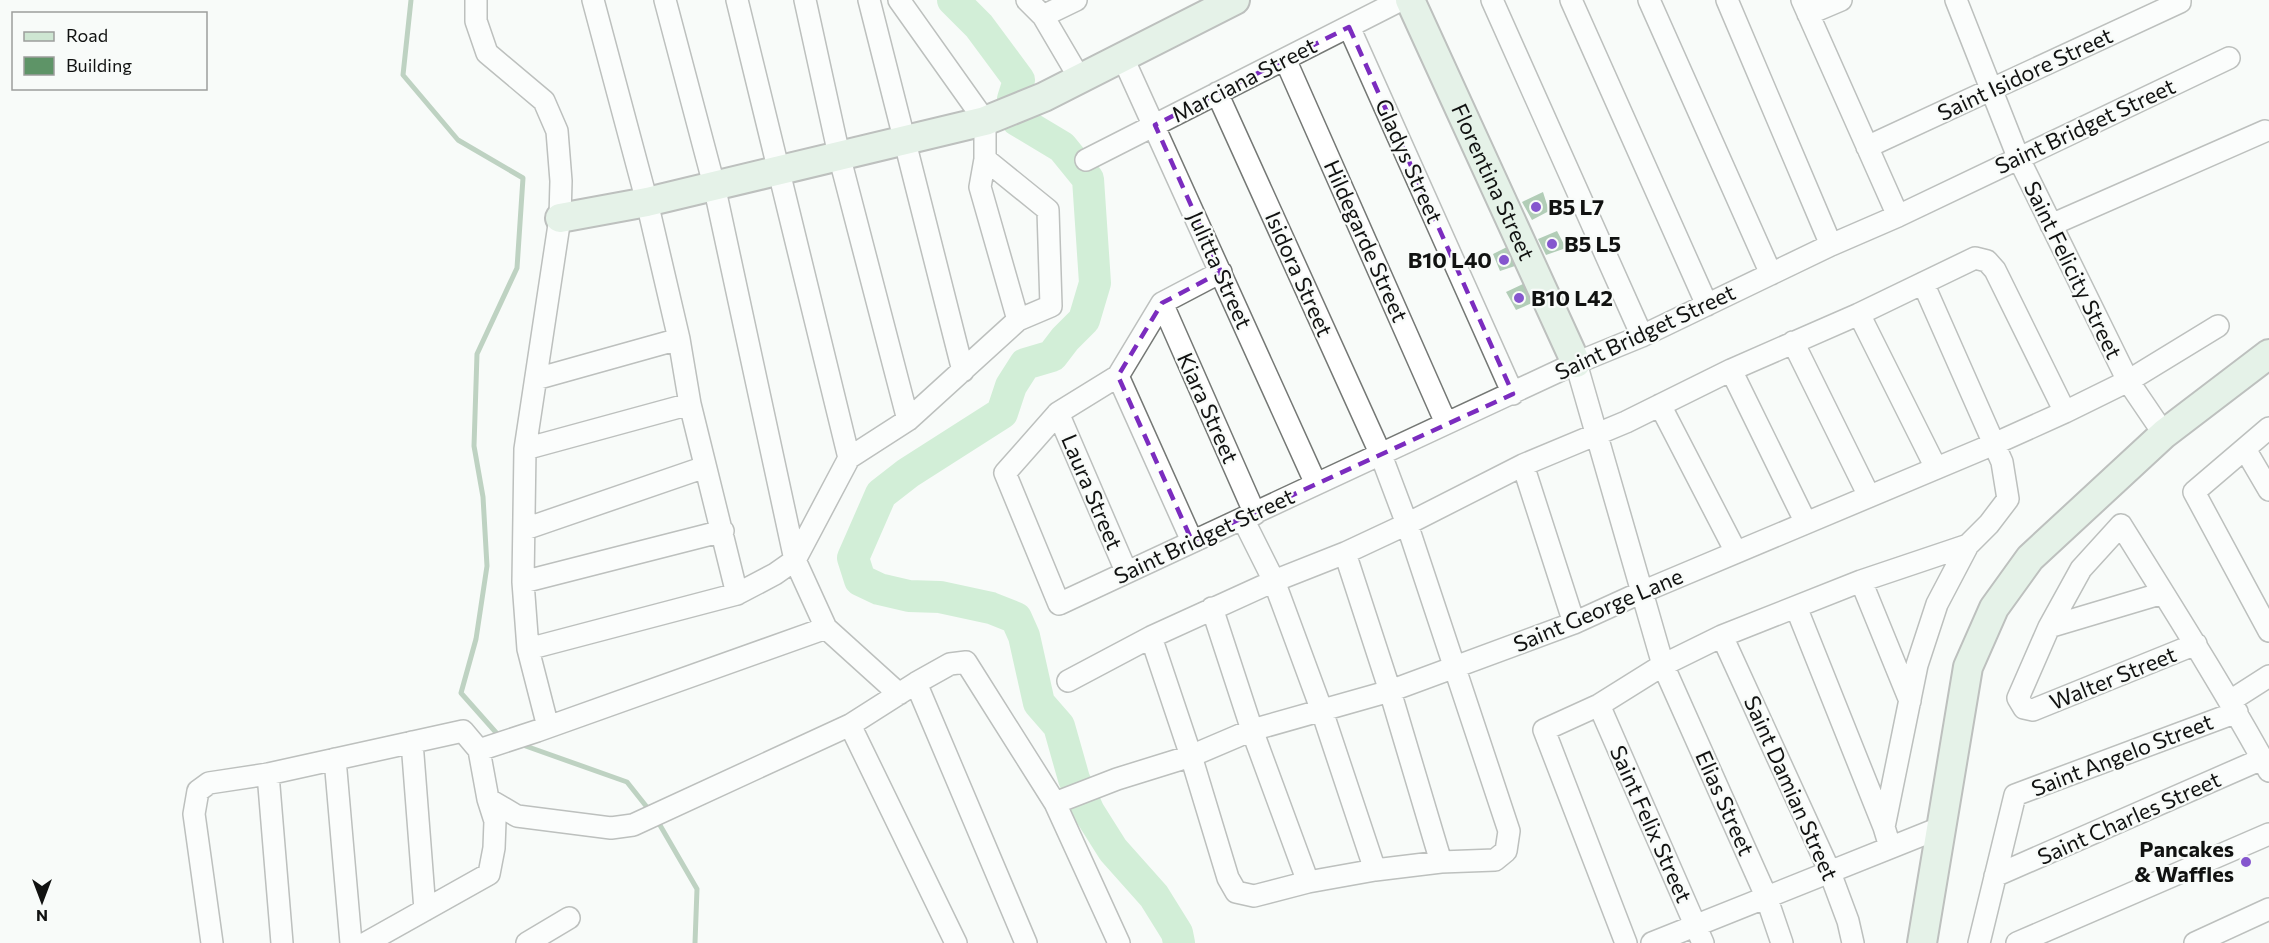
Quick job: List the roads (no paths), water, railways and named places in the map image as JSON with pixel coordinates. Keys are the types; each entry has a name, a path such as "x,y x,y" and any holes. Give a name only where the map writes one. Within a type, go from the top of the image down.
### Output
{"street":[{"path":"477,0 476,21 487,53 544,101 557,131 561,182 560,218 525,449 523,582 528,650 548,727"},
{"path":"593,0 647,202 679,339 690,404 737,594"},
{"path":"665,0 714,185 795,560 825,628 907,688 1026,943"},
{"path":"737,0 849,458"},
{"path":"805,0 839,155 909,420"},
{"path":"869,0 963,371"},
{"path":"899,0 985,121 985,159 980,187 1018,320"},
{"path":"1027,0 1043,16 1080,79"},
{"path":"1043,16 1076,0"},
{"path":"560,218 647,202 985,121 1044,97 1235,0"},
{"name":"Marciana Street","path":"1086,160 1401,0"},
{"name":"Florentina Street","path":"1410,0 1576,363"},
{"path":"1492,0 1642,336"},
{"path":"1571,0 1707,304"},
{"path":"1649,0 1771,274"},
{"path":"1727,0 1831,245"},
{"path":"1841,0 1805,7 1898,216"},
{"name":"Saint Felicity Street","path":"1956,0 2018,158 2127,381 2164,434"},
{"name":"Saint Isidore Street","path":"1867,147 2180,2 2180,0"},
{"name":"Gladys Street","path":"1349,27 1513,394"},
{"name":"Julitta Street","path":"1123,58 1316,484"},
{"name":"Saint Bridget Street","path":"1058,413 1005,473 1059,604 1576,363 1642,336 2229,58"},
{"name":"Hildegarde Street","path":"1286,59 1446,423"},
{"name":"Isidora Street","path":"1217,93 1381,455 1407,524 1509,831 1506,851 1495,860 1441,862"},
{"path":"2051,225 2265,131"},
{"path":"528,650 737,594 775,574 795,560 849,458 909,420 1018,320 1051,306 1048,210 985,159"},
{"path":"1068,681 1212,608 1345,553 1523,465 1859,314 1975,258 1987,261 1995,270 2065,412"},
{"path":"1058,413 1118,376 1162,303 1221,272"},
{"path":"1887,837 1917,665 1937,604 1968,545 1989,524 2008,499 2002,462 1923,283"},
{"name":"Kiara Street","path":"1162,303 1274,581 1322,711 1375,870"},
{"path":"1859,314 1936,468"},
{"name":"Saint George Lane","path":"1059,801 1117,779 1191,756 1252,730 1390,691 1574,623 2065,412 2127,381 2218,327"},
{"path":"536,379 679,339"},
{"path":"1793,342 1869,496"},
{"path":"1922,943 1968,667 1994,608 2030,558 2164,434 2269,354"},
{"name":"Elias Street","path":"1576,363 1663,665 1766,896 1782,943"},
{"path":"1731,370 1806,523"},
{"path":"1118,376 1192,541"},
{"path":"525,449 690,404"},
{"path":"1660,405 1736,552"},
{"name":"Laura Street","path":"1058,413 1126,571"},
{"path":"2269,429 2194,492 2269,631"},
{"path":"2245,449 2269,490"},
{"path":"1523,465 1574,623"},
{"path":"525,529 705,467"},
{"path":"2049,627 2081,569 2121,525 2234,706 2266,765"},
{"path":"523,582 723,531"},
{"path":"1626,943 1544,730 1599,705 1663,665 1722,636 1861,581 1968,545"},
{"path":"1151,637 1191,756 1228,878 1236,892 1254,896 1308,882 1375,870 1441,862 1390,691 1345,553"},
{"path":"1861,581 1910,701"},
{"path":"2049,627 2163,593"},
{"path":"1796,607 1887,837"},
{"path":"1212,608 1252,730 1308,882"},
{"name":"Walter Street","path":"2049,627 2018,698 2024,708 2033,710 2196,644"},
{"path":"479,750 825,628"},
{"name":"Saint Damian Street","path":"1722,636 1829,870 1848,921 1853,943"},
{"path":"488,799 517,816 610,828 633,825 850,725 907,688 950,664 966,662 1059,801 1119,943"},
{"name":"Saint Angelo Street","path":"1979,943 2015,795 2234,706 2269,676"},
{"name":"Saint Felix Street","path":"1599,705 1699,934"},
{"path":"850,725 956,943"},
{"path":"212,943 194,814 198,791 209,783 268,774 463,731 479,750 488,799 495,821 494,848 489,874 366,943"},
{"path":"412,742 425,910"},
{"path":"334,759 351,943"},
{"name":"Saint Charles Street","path":"1995,876 2266,765"},
{"path":"268,774 282,943"},
{"path":"1652,943 1699,934 1766,896 1829,870 1887,837 1942,827"},
{"path":"2017,943 2269,834"},
{"path":"2195,943 2269,909"},
{"path":"527,943 569,918"}],"waterway":[{"path":"411,0 403,75 458,140 523,178 517,268 477,354 474,446 483,497 487,566 476,639 461,693 500,737"},
{"path":"953,0 979,26 1019,80 1013,99 1017,120 1062,147 1088,179 1095,283 1084,320 1052,356 1025,364 1011,386 1002,413 908,473 881,494 853,558 860,580 879,589 909,596 940,597 991,608 1016,618 1024,636 1039,703 1059,726 1074,779 1089,812 1113,850 1154,896 1177,933 1179,943"},
{"path":"520,744 627,782 650,811"},
{"path":"657,820 697,889 695,943"}],"place":[{"name":"B5 L7","path":"1536,207"},
{"name":"B5 L5","path":"1552,244"},
{"name":"B10 L40","path":"1504,260"},
{"name":"B10 L42","path":"1519,298"},
{"name":"Pancakes & Waffles","path":"2246,862"}]}
